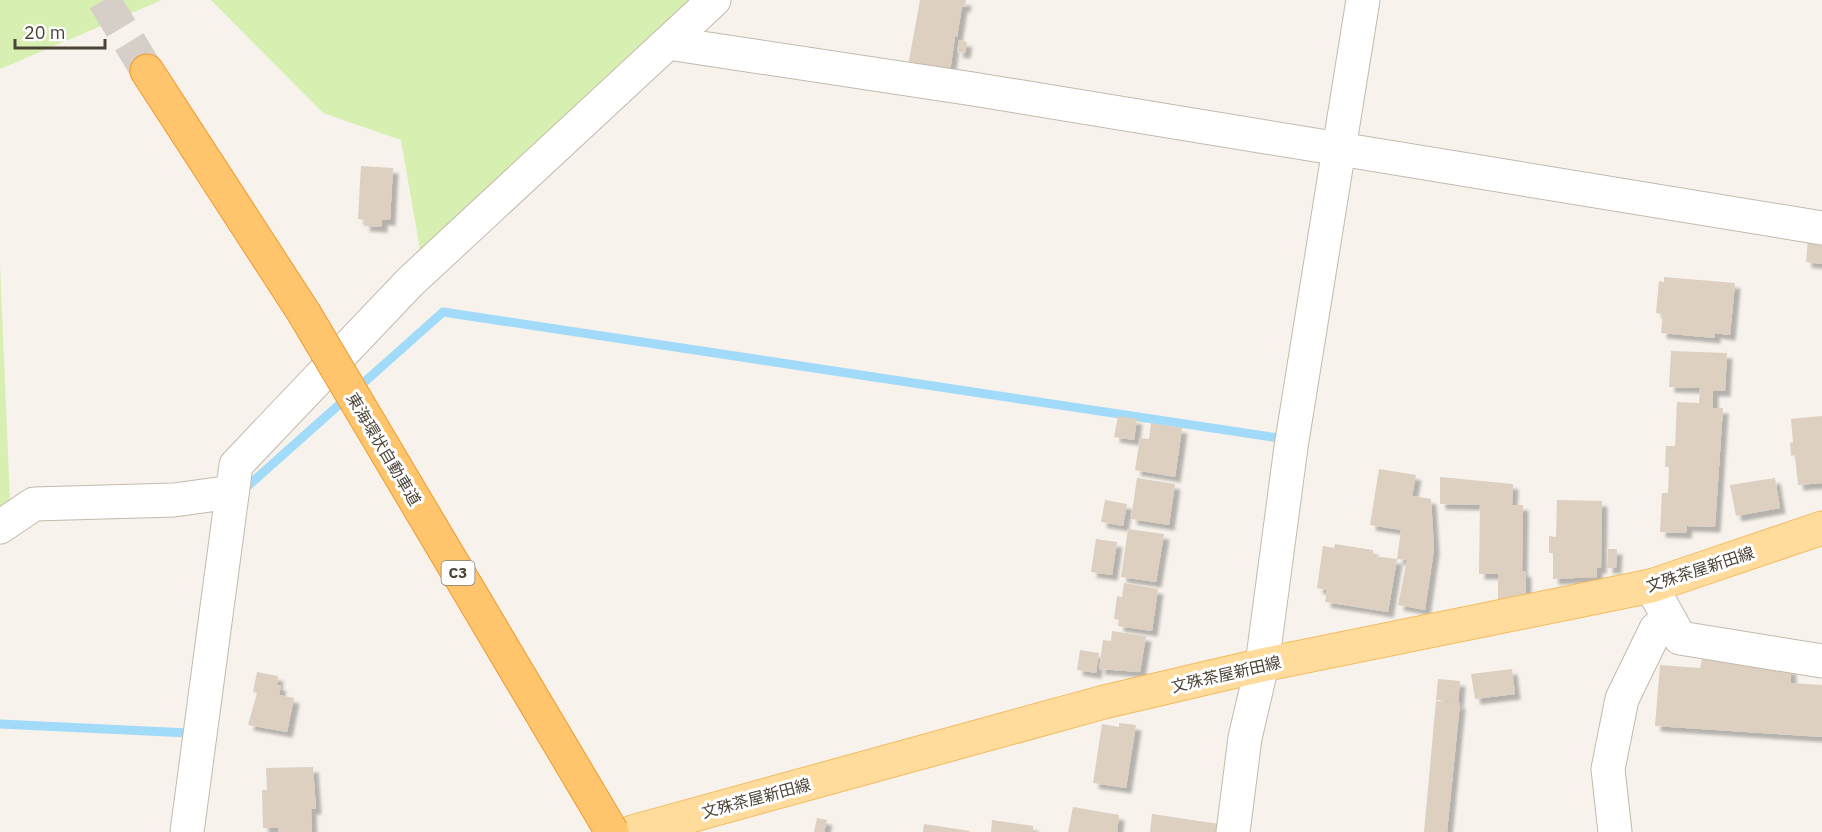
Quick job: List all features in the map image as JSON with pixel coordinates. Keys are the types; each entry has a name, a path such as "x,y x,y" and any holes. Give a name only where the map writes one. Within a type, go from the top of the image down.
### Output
{"highway":[{"name":"東海環状自動車道","path":"147,71 304,313 612,832"}],"main road":[{"name":"文殊茶屋新田線","path":"632,832 1096,704 1262,665 1651,586 1822,528"}],"street":[{"path":"187,832 236,465 410,282 714,0"},
{"path":"1233,832 1245,738 1262,665 1291,447 1363,0"},
{"path":"668,43 973,89 1339,151 1822,228"},
{"path":"0,527 34,504 174,500 232,492"},
{"path":"1651,586 1680,638 1822,661"},
{"path":"1616,832 1608,769 1622,699 1656,628 1671,622"}],"green space":[{"path":"0,0 162,0 0,69"},
{"path":"211,0 695,0 420,250 401,140 323,113"},
{"path":"0,265 10,502 0,507"}],"building":[{"path":"920,0 966,0 965,7 962,6 957,37 955,37 950,72 908,66"},
{"path":"959,40 967,42 965,53 957,52"},
{"path":"361,166 393,168 390,220 382,220 382,227 364,226 365,220 358,219"},
{"path":"1808,238 1822,240 1822,264 1806,262"},
{"path":"1664,277 1735,283 1730,335 1715,333 1715,338 1661,333 1663,314 1656,313 1659,281 1664,282"},
{"path":"1671,351 1727,353 1725,391 1713,391 1713,408 1723,408 1715,527 1687,526 1686,533 1660,532 1662,493 1668,493 1669,467 1665,467 1666,446 1675,446 1677,402 1699,403 1700,388 1669,387"},
{"path":"1118,416 1137,419 1134,440 1114,437"},
{"path":"1822,416 1822,483 1798,485 1795,455 1791,456 1790,443 1793,442 1791,419"},
{"path":"1151,423 1182,428 1175,477 1135,470 1140,438 1149,439"},
{"path":"1379,469 1416,475 1412,496 1431,499 1434,549 1425,610 1398,605 1407,560 1397,559 1401,530 1370,525"},
{"path":"1440,477 1513,484 1512,505 1523,505 1522,571 1526,572 1526,599 1498,599 1498,574 1479,574 1480,505 1440,504"},
{"path":"1137,478 1175,484 1169,525 1131,519"},
{"path":"1775,478 1780,508 1736,516 1730,485"},
{"path":"1105,500 1127,504 1123,526 1101,522"},
{"path":"1557,500 1602,501 1601,568 1597,568 1597,577 1553,579 1553,553 1549,553 1549,536 1556,537"},
{"path":"1128,529 1164,534 1156,582 1121,577"},
{"path":"1096,539 1117,542 1112,575 1091,572"},
{"path":"1335,544 1373,550 1373,556 1397,559 1388,612 1325,602 1327,590 1317,588 1323,546 1334,548"},
{"path":"1608,549 1617,549 1616,568 1607,568"},
{"path":"1124,583 1158,589 1152,631 1118,626 1119,620 1114,619 1117,596 1122,597"},
{"path":"1112,631 1146,636 1140,672 1099,669 1103,640 1111,641"},
{"path":"1080,650 1099,653 1096,673 1077,670"},
{"path":"1703,655 1791,669 1791,683 1822,685 1822,737 1655,726 1660,665 1700,668"},
{"path":"1512,669 1515,694 1475,699 1471,674"},
{"path":"257,672 278,676 277,685 281,685 279,695 294,698 287,732 248,725 257,693 253,692"},
{"path":"1438,679 1460,681 1458,702 1436,700"},
{"path":"1436,701 1460,703 1447,832 1424,832"},
{"path":"1119,723 1136,725 1126,788 1093,783 1102,724 1119,727"},
{"path":"313,767 316,809 311,809 312,832 278,832 278,828 263,828 262,790 267,790 266,768"},
{"path":"1073,807 1119,815 1117,832 1068,832"},
{"path":"1152,814 1219,824 1218,832 1150,832"},
{"path":"817,818 827,820 824,832 814,832"},
{"path":"992,820 1033,826 1033,832 991,832"},
{"path":"924,824 970,831 923,832"}],"waterway":[{"path":"241,492 443,312 1285,439"},
{"path":"0,724 189,733 190,727"}],"tunnel":[{"path":"104,0 147,71"}]}
